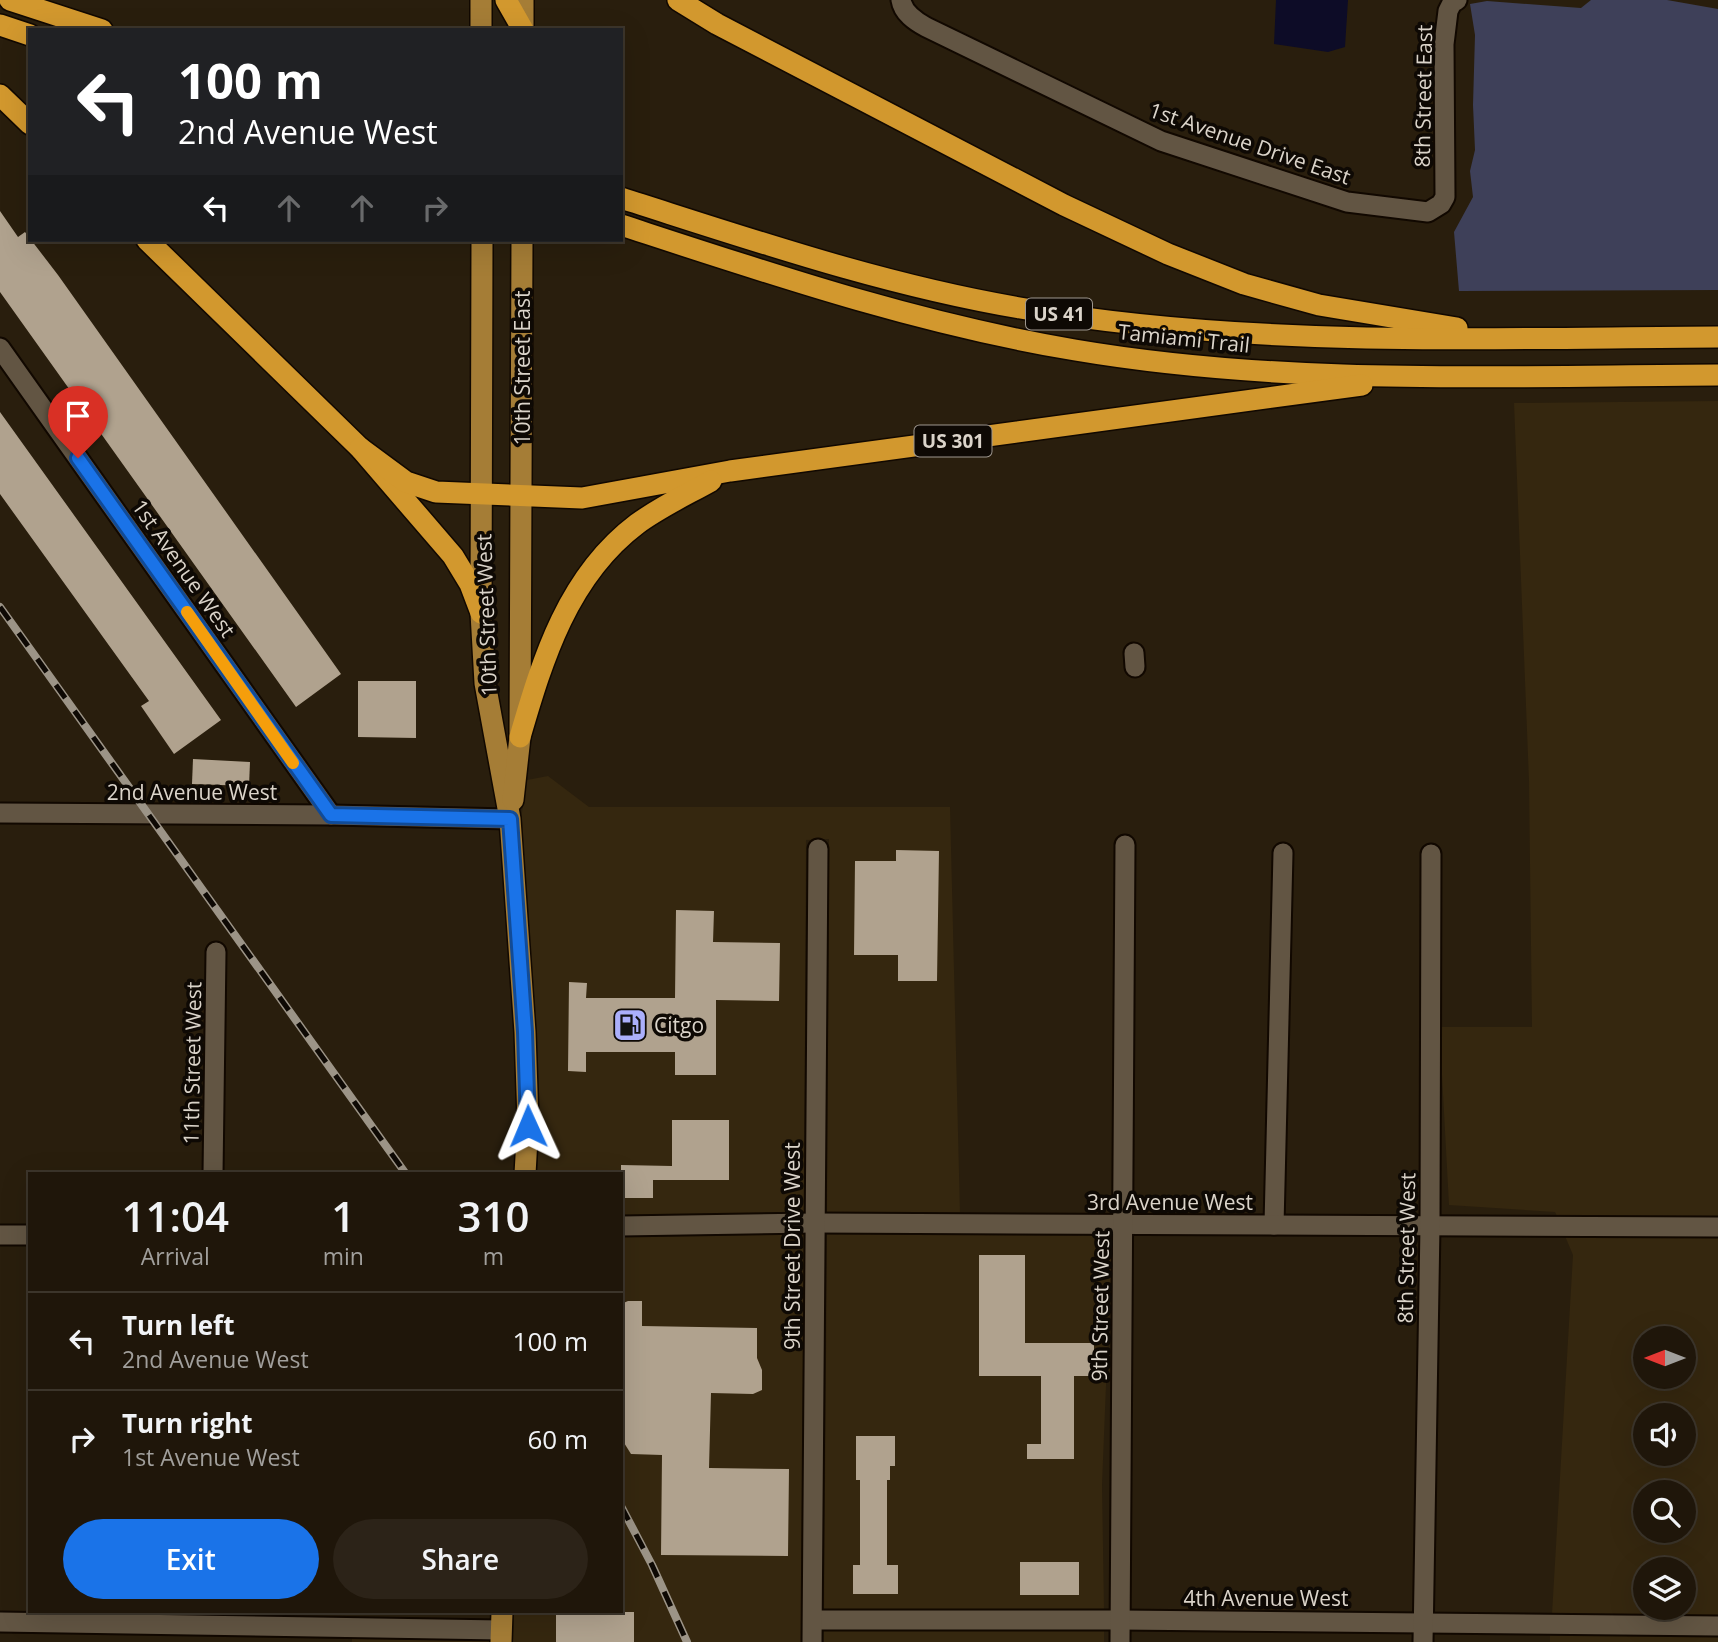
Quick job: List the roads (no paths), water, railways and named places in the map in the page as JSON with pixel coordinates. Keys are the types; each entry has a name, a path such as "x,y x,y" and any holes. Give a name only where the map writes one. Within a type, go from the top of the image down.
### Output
{"highway":[{"path":"10,0 96,28"},
{"path":"506,0 522,28"},
{"path":"662,0 717,24 1064,205 1168,254 1244,285 1319,305 1511,338"},
{"path":"678,0 717,24"},
{"path":"0,25 28,34"},
{"path":"0,95 28,122"},
{"name":"Tamiami Trail","path":"623,199 795,253 950,295 1020,308 1163,328 1335,338 1718,337"},
{"name":"Tamiami Trail","path":"623,226 868,304 934,321 1074,350 1237,370 1423,377 1718,375"},
{"path":"150,242 360,449 453,556 470,584 481,612"},
{"name":"US 301","path":"483,493 582,498 730,471 1423,377"},
{"path":"360,449 407,482 436,492 483,493"},
{"path":"520,737 554,633 572,598 594,567 615,544 658,509 730,471"}],"main road":[{"path":"481,0 481,28"},
{"path":"523,0 523,28"},
{"name":"10th Street East","path":"482,242 483,493"},
{"name":"10th Street East","path":"521,496 523,242"},
{"name":"10th Street West","path":"483,493 481,612 485,682 510,819 525,1032 528,1121 525,1172"},
{"name":"10th Street West","path":"510,819 520,737 521,496"}],"street":[{"name":"1st Avenue Drive East","path":"901,0 902,6 913,19 926,27 1161,141 1347,202 1428,212 1441,204 1444,197"},
{"name":"8th Street East","path":"1444,197 1444,44 1448,11 1457,0"},
{"name":"1st Avenue West","path":"0,348 331,815"},
{"name":"2nd Avenue West","path":"0,813 510,819"},
{"name":"9th Street West","path":"1120,1642 1125,845"},
{"name":"9th Street Drive West","path":"812,1642 818,849"},
{"path":"1274,1225 1283,853"},
{"name":"8th Street West","path":"1423,1632 1430,1226 1432,855"},
{"name":"11th Street West","path":"213,1172 216,952"},
{"name":"3rd Avenue West","path":"623,1226 815,1223 1718,1227"},
{"path":"0,1234 28,1235"},
{"name":"4th Avenue West","path":"813,1620 1120,1620 1423,1632 1718,1626"},
{"path":"0,1622 501,1628"}],"railway":[{"path":"0,607 405,1172"},
{"path":"623,1510 687,1642"}],"place":[{"name":"Citgo","path":"630,1025"}]}
